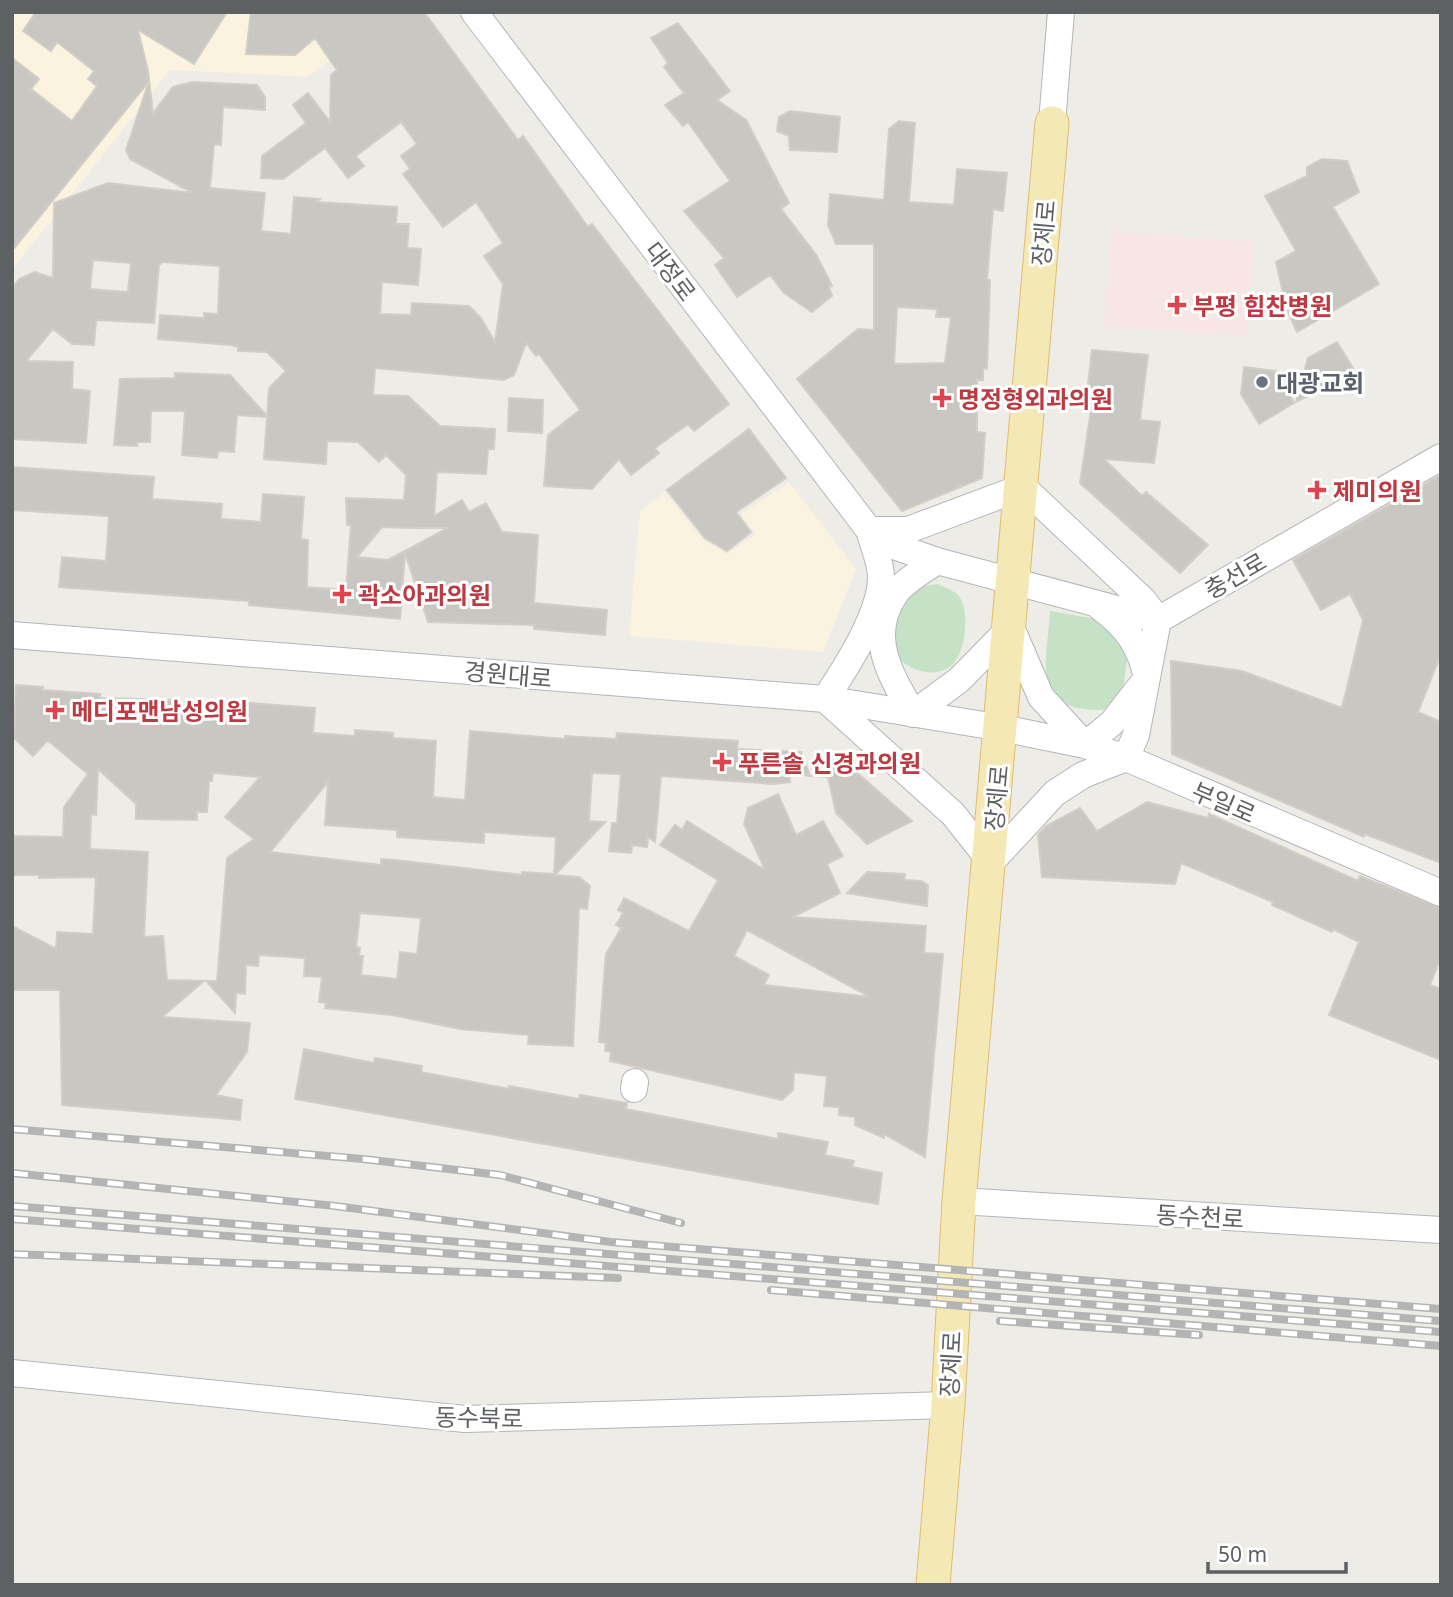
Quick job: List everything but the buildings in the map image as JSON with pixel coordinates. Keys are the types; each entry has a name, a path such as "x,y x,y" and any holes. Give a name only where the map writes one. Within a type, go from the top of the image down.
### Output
{"main road":[{"name":"장제로","path":"933,1585 948,1405 959,1201 1015,580 1052,123"}],"street":[{"name":"대정로","path":"474,12 869,530"},
{"name":"장제로","path":"1052,123 1062,12"},
{"name":"충선로","path":"1158,620 1441,457"},
{"path":"1023,487 1144,601 1158,620 1136,735 1126,758 1083,775 1055,793 990,862 953,814 825,699 846,668 877,601 881,576 869,530 908,530 1023,487"},
{"path":"869,530 891,545 937,561 1158,620"},
{"path":"937,561 895,594 879,640 894,683 913,713 959,680 1010,627 1041,697 1085,745 1112,723 1147,678 1142,654 1133,636 1091,600"},
{"name":"경원대로","path":"12,635 825,699 1002,728"},
{"name":"부일로","path":"1002,728 1085,745 1126,758 1441,893"},
{"name":"동수천로","path":"959,1201 1441,1230"},
{"name":"동수북로","path":"12,1373 465,1419 948,1405"}],"shaded area":[{"path":"12,12 394,12 308,77 170,70 12,270"},
{"name":"부평 힘찬병원","path":"1112,232 1254,241 1247,335 1103,327"},
{"path":"789,482 856,569 823,652 629,636 640,511 665,492 703,540 727,554 756,534 741,514"}],"green space":[{"path":"938,584 957,594 961,600 965,630 961,651 952,665 944,670 927,672 910,667 890,650 897,615 906,598 924,586"},
{"path":"1050,611 1108,621 1128,651 1124,684 1118,700 1103,710 1079,708 1063,703 1053,693 1046,666"}],"railway":[{"path":"12,1129 363,1159 500,1175 681,1223"},
{"path":"12,1173 335,1206 611,1242 1441,1309"},
{"path":"12,1206 1441,1321"},
{"path":"12,1219 1441,1332"},
{"path":"12,1254 618,1278"},
{"path":"771,1290 1441,1346"},
{"path":"1000,1321 1199,1335"}],"place":[{"name":"부평 힘찬병원","path":"1177,305"},
{"name":"대광교회","path":"1262,382"},
{"name":"명정형외과의원","path":"942,398"},
{"name":"제미의원","path":"1317,490"},
{"name":"곽소아과의원","path":"342,594"},
{"name":"메디포맨남성의원","path":"55,710"},
{"name":"푸른솔 신경과의원","path":"722,762"}]}
